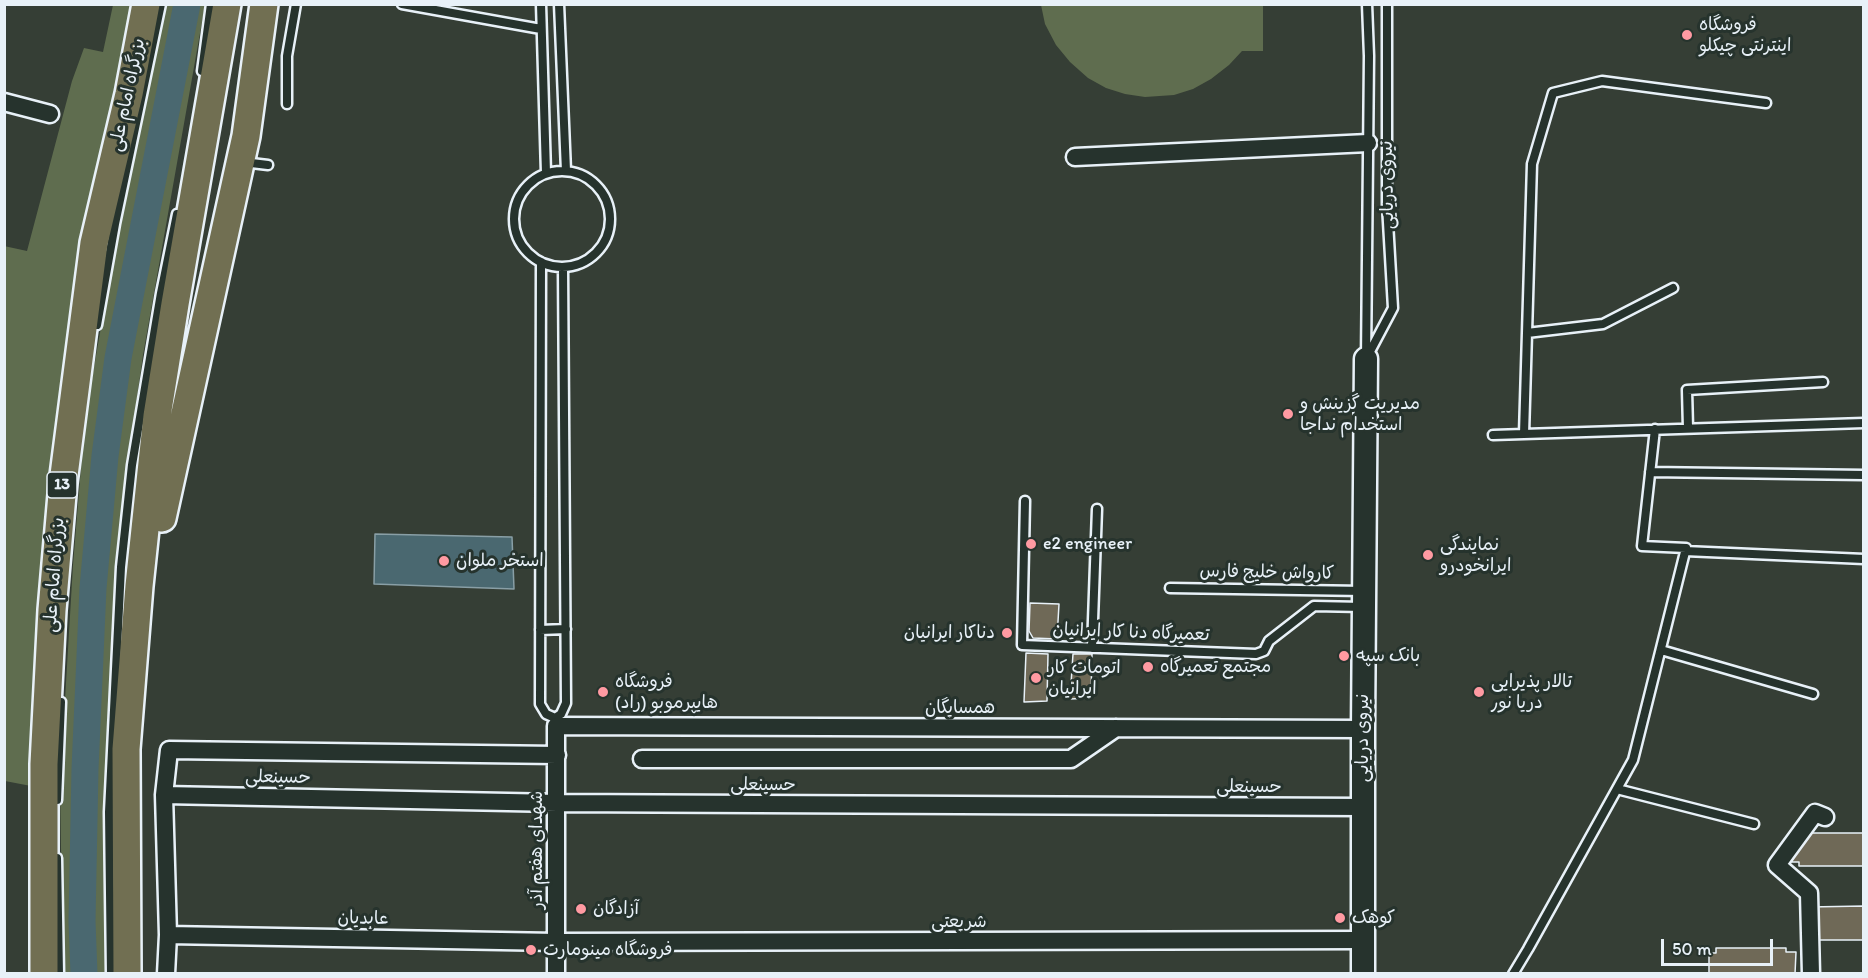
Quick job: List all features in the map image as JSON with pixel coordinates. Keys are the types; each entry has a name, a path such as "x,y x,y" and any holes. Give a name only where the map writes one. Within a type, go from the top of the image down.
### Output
{"highway":[{"name":"بزرگراه امام علی","path":"44,974 44,764 52,610 63,483 94,243 129,94 146,4"},
{"path":"128,974 126,760 139,586 158,416 227,4"},
{"path":"131,685 166,500 248,123 264,4"}],"main road":[{"name":"نیروی دریایی","path":"1363,974 1366,359"}],"street":[{"path":"4,102 50,114"},
{"path":"1075,157 1368,143"},
{"name":"همسایگان","path":"556,722 1363,729"},
{"name":"شهدای هفتم آذر","path":"556,722 556,974"},
{"path":"642,759 1071,759 1116,728"},
{"path":"166,974 168,935 164,795 169,750 557,755"},
{"name":"حسینعلی","path":"164,795 557,803 1363,807"},
{"path":"1811,974 1809,893 1777,865 1815,813 1825,817"},
{"name":"عابدیان","path":"168,935 556,942"},
{"name":"شریعتی","path":"556,942 1363,940"}],"lane":[{"path":"96,330 115,224 161,4"},
{"path":"202,75 211,4"},
{"path":"287,104 286,56 296,4"},
{"path":"402,4 541,29"},
{"path":"541,4 546,173"},
{"path":"559,4 566,171"},
{"name":"نیروی دریایی","path":"1366,359 1367,4"},
{"name":"نیروی دریایی","path":"1366,359 1393,308 1387,206 1387,4"},
{"path":"1524,434 1532,164 1553,93 1602,81 1766,103"},
{"path":"240,162 268,165"},
{"path":"566,171 578,173 593,182 603,194 609,210 610,227 604,243 593,256 579,265 562,268 547,266 534,259 523,248 516,235 513,220 515,205 522,191 533,180 546,173 566,171"},
{"path":"111,974 109,812 121,567 132,465 161,293 180,202"},
{"path":"541,262 540,704 546,714 556,722 566,703 562,268"},
{"path":"1527,333 1603,324 1672,288"},
{"path":"1688,428 1687,390 1823,382"},
{"path":"1493,435 1863,423"},
{"path":"1655,429 1642,546 1686,548 1686,551 1863,559"},
{"path":"1650,471 1863,475"},
{"name":"تعمیرگاه دنا کار ایرانیان","path":"1025,501 1022,645 1256,654 1264,651 1269,641 1314,606 1364,599"},
{"path":"1092,648 1097,509"},
{"path":"1513,974 1633,760 1686,551"},
{"name":"کارواش خلیج فارس","path":"1170,588 1364,599"},
{"path":"540,630 566,629"},
{"path":"1661,650 1814,694"},
{"path":"57,811 61,693"},
{"path":"1617,789 1754,824"},
{"path":"57,853 59,974"}],"green space":[{"path":"113,5 131,5 79,267 31,786 5,781 4,246 27,251 72,81 84,48 103,52"},
{"path":"165,5 205,5 143,355 124,491 108,725 105,873 107,973 63,974 60,784 73,565 85,419 117,235"},
{"path":"1041,5 1263,5 1263,51 1242,51 1211,79 1193,89 1174,95 1145,97 1125,94 1106,88 1088,78 1070,62 1056,45 1045,24"}],"water":[{"name":"استخر ملوان","path":"375,534 512,537 514,589 374,584"}],"building":[{"path":"1030,603 1059,604 1057,639 1033,638 1029,631"},
{"name":"اتومات کار ایرانیان","path":"1026,653 1048,654 1047,701 1024,702"},
{"path":"1073,654 1092,654 1091,698 1070,699"},
{"path":"1799,833 1864,833 1864,866 1799,866 1799,862 1792,862 1792,838"},
{"path":"1864,906 1864,940 1809,940 1808,935 1801,935 1801,912 1809,912 1809,907"},
{"path":"1716,948 1786,948 1786,952 1796,952 1795,974 1709,974 1709,953 1716,953"}],"waterway":[{"path":"84,974 82,921 85,769 93,588 105,456 118,358 187,4"}],"place":[{"name":"فروشگاه اینترنتی چیکلو","path":"1687,35"},
{"name":"مدیریت گزینش و استخدام نداجا","path":"1288,414"},
{"name":"e2 engineer","path":"1031,544"},
{"name":"نمایندگی ایرانخودرو","path":"1428,555"},
{"name":"استخر ملوان","path":"444,561"},
{"name":"دناکار ایرانیان","path":"1007,633"},
{"name":"بانک سپه","path":"1344,656"},
{"name":"مجتمع تعمیرگاه","path":"1148,667"},
{"name":"اتومات کار ایرانیان","path":"1036,678"},
{"name":"فروشگاه هایپرموبو (راد)","path":"603,692"},
{"name":"تالار پذیرایی دریا نور","path":"1479,692"},
{"name":"آزادگان","path":"581,909"},
{"name":"کوهک","path":"1340,918"},
{"name":"فروشگاه مینومارت","path":"531,950"}]}
